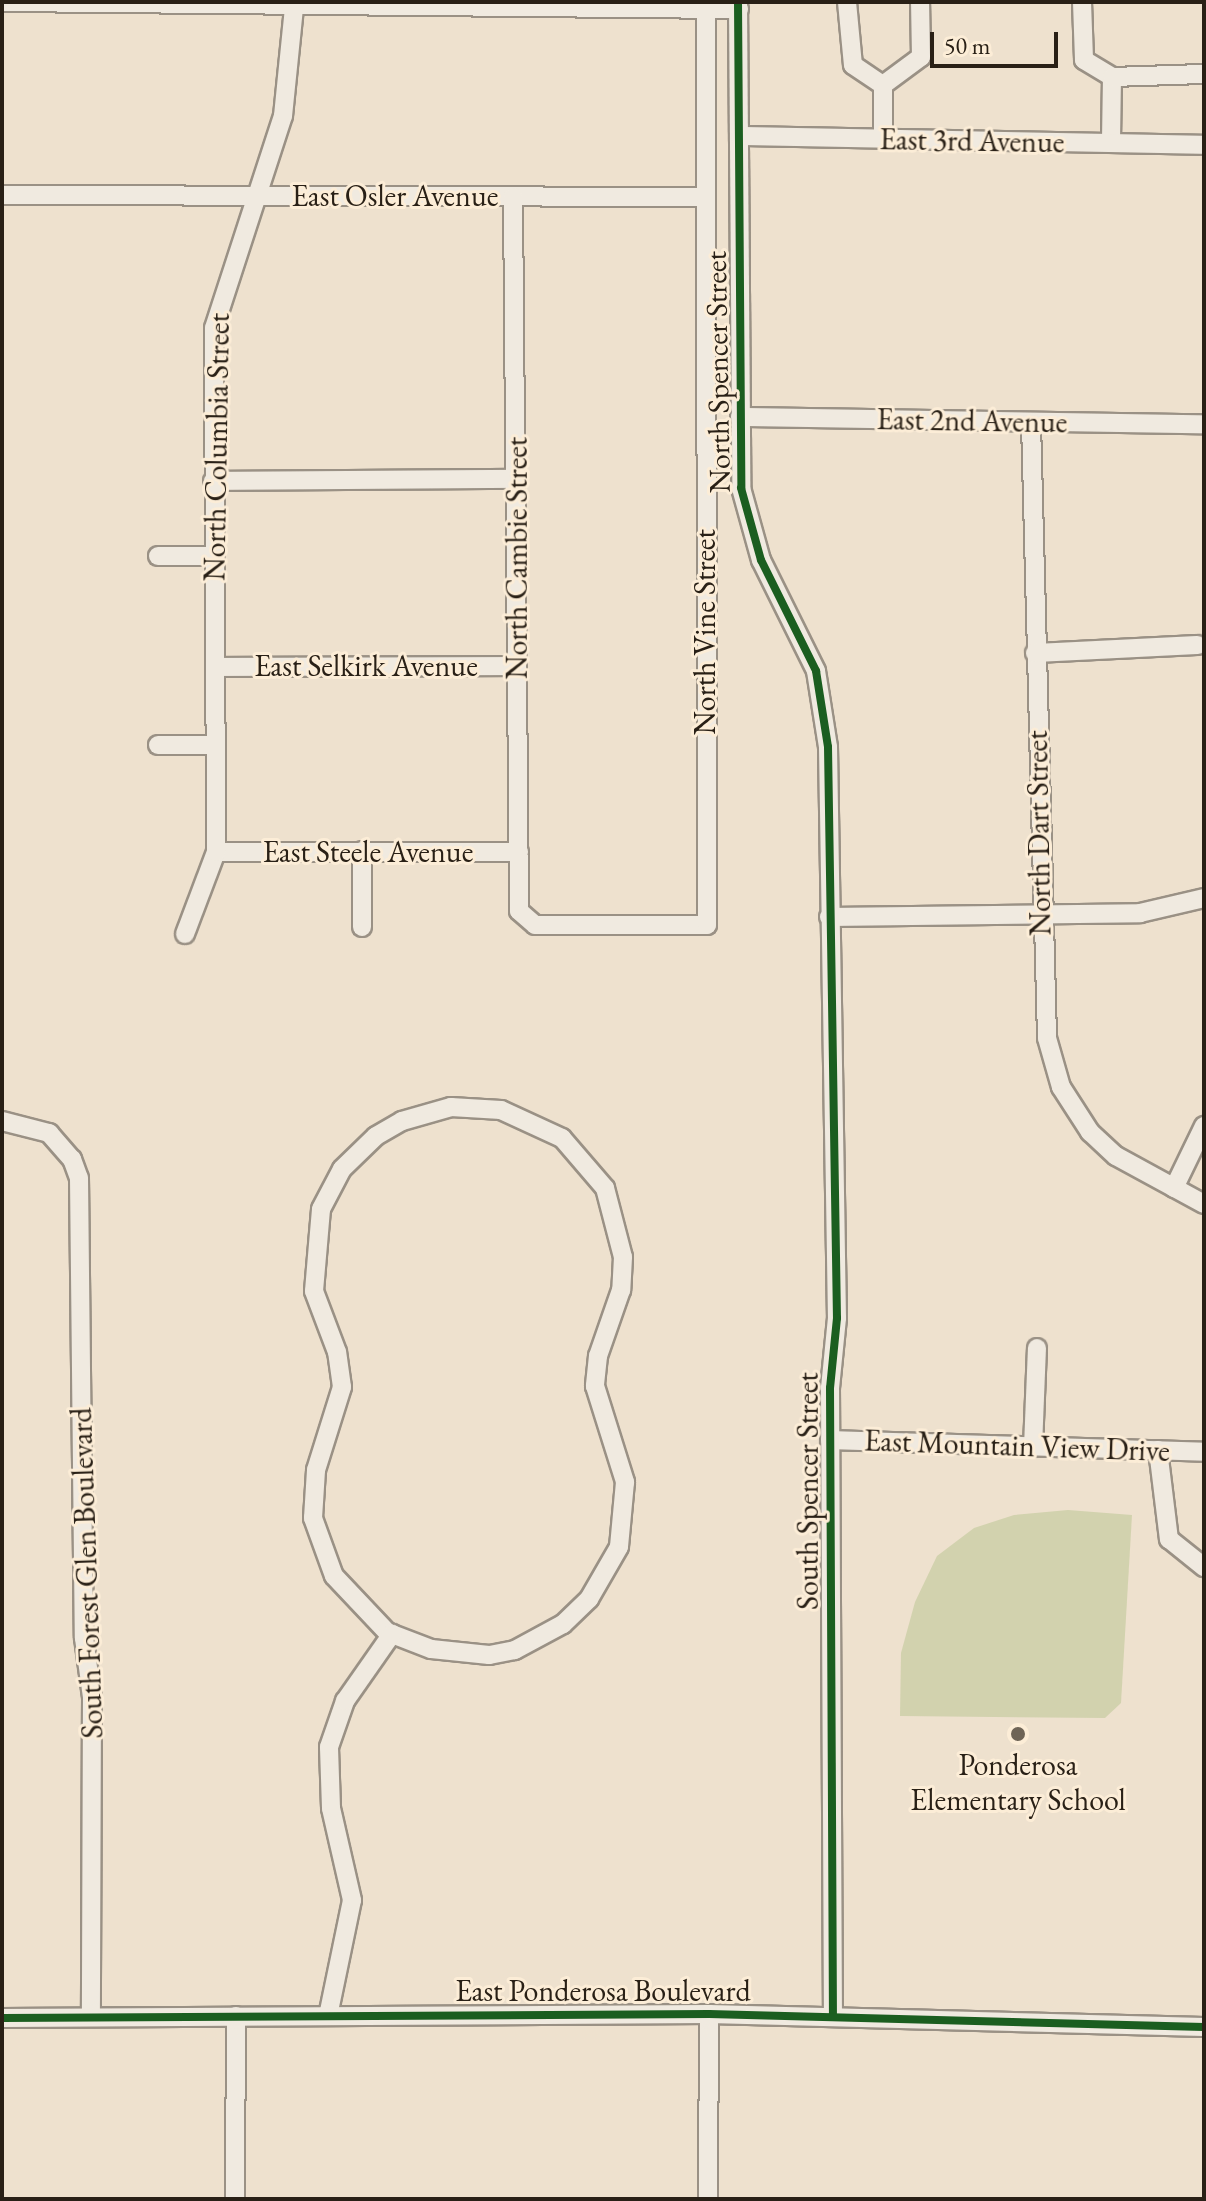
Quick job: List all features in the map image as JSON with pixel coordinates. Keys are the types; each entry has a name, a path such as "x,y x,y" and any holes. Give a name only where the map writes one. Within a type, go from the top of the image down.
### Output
{"street":[{"path":"4,2 294,7 738,6"},
{"path":"847,2 853,65 883,85"},
{"path":"883,85 921,57 920,2"},
{"path":"1082,2 1084,60 1112,77 1204,74"},
{"name":"North Spencer Street","path":"738,6 741,488 753,539 822,694 829,917"},
{"name":"North Columbia Street","path":"216,852 213,481 216,312 258,196 289,87 294,7"},
{"name":"North Vine Street","path":"522,919 539,925 707,925 706,8"},
{"path":"1111,143 1112,77"},
{"path":"883,85 883,139"},
{"name":"East 3rd Avenue","path":"740,136 1204,145"},
{"name":"East Osler Avenue","path":"2,195 704,197"},
{"name":"North Cambie Street","path":"513,197 522,919"},
{"name":"East 2nd Avenue","path":"740,417 1204,424"},
{"name":"North Dart Street","path":"1031,422 1040,916 1047,1038 1061,1087 1103,1145 1204,1204"},
{"path":"213,481 516,479"},
{"path":"158,556 213,556"},
{"path":"1035,653 1198,645"},
{"name":"East Selkirk Avenue","path":"215,667 517,666"},
{"path":"158,745 216,745"},
{"path":"362,851 362,927"},
{"path":"185,934 216,852"},
{"name":"East Steele Avenue","path":"216,852 519,852"},
{"path":"829,917 1140,913 1204,898"},
{"name":"South Spencer Street","path":"829,917 837,1288 830,1440 833,2017"},
{"path":"451,1107 501,1110 562,1138 593,1169 614,1209 622,1279 598,1356 595,1386 622,1466 623,1528 606,1575 589,1599 538,1640 489,1655 446,1652 392,1634 361,1611 334,1576 313,1518 316,1470 342,1387 337,1352 314,1291 316,1230 342,1169 376,1136 402,1121 451,1107"},
{"name":"South Forest Glen Boulevard","path":"2,1121 28,1123 54,1137 76,1167 80,1201 84,1638 92,1728 91,2017"},
{"path":"1174,1188 1204,1126"},
{"path":"1033,1447 1037,1348"},
{"name":"East Mountain View Drive","path":"830,1440 1204,1452"},
{"path":"1158,1450 1169,1539 1204,1567"},
{"path":"328,2016 352,1900 329,1793 329,1747 345,1701 392,1634"},
{"path":"708,2199 709,2014"},
{"name":"East Ponderosa Boulevard","path":"2,2018 709,2014 1204,2027"},
{"path":"235,2199 236,2016"}],"green space":[{"path":"1068,1510 1132,1515 1121,1703 1105,1718 900,1716 901,1653 915,1602 937,1556 974,1528 1014,1515"}],"cycle path":[{"path":"738,2 741,488 761,560 816,671 828,747 837,1318 830,1388 833,2017"},
{"path":"2,2018 709,2014 1204,2027"}],"place":[{"name":"Ponderosa Elementary School","path":"1018,1734"}]}
